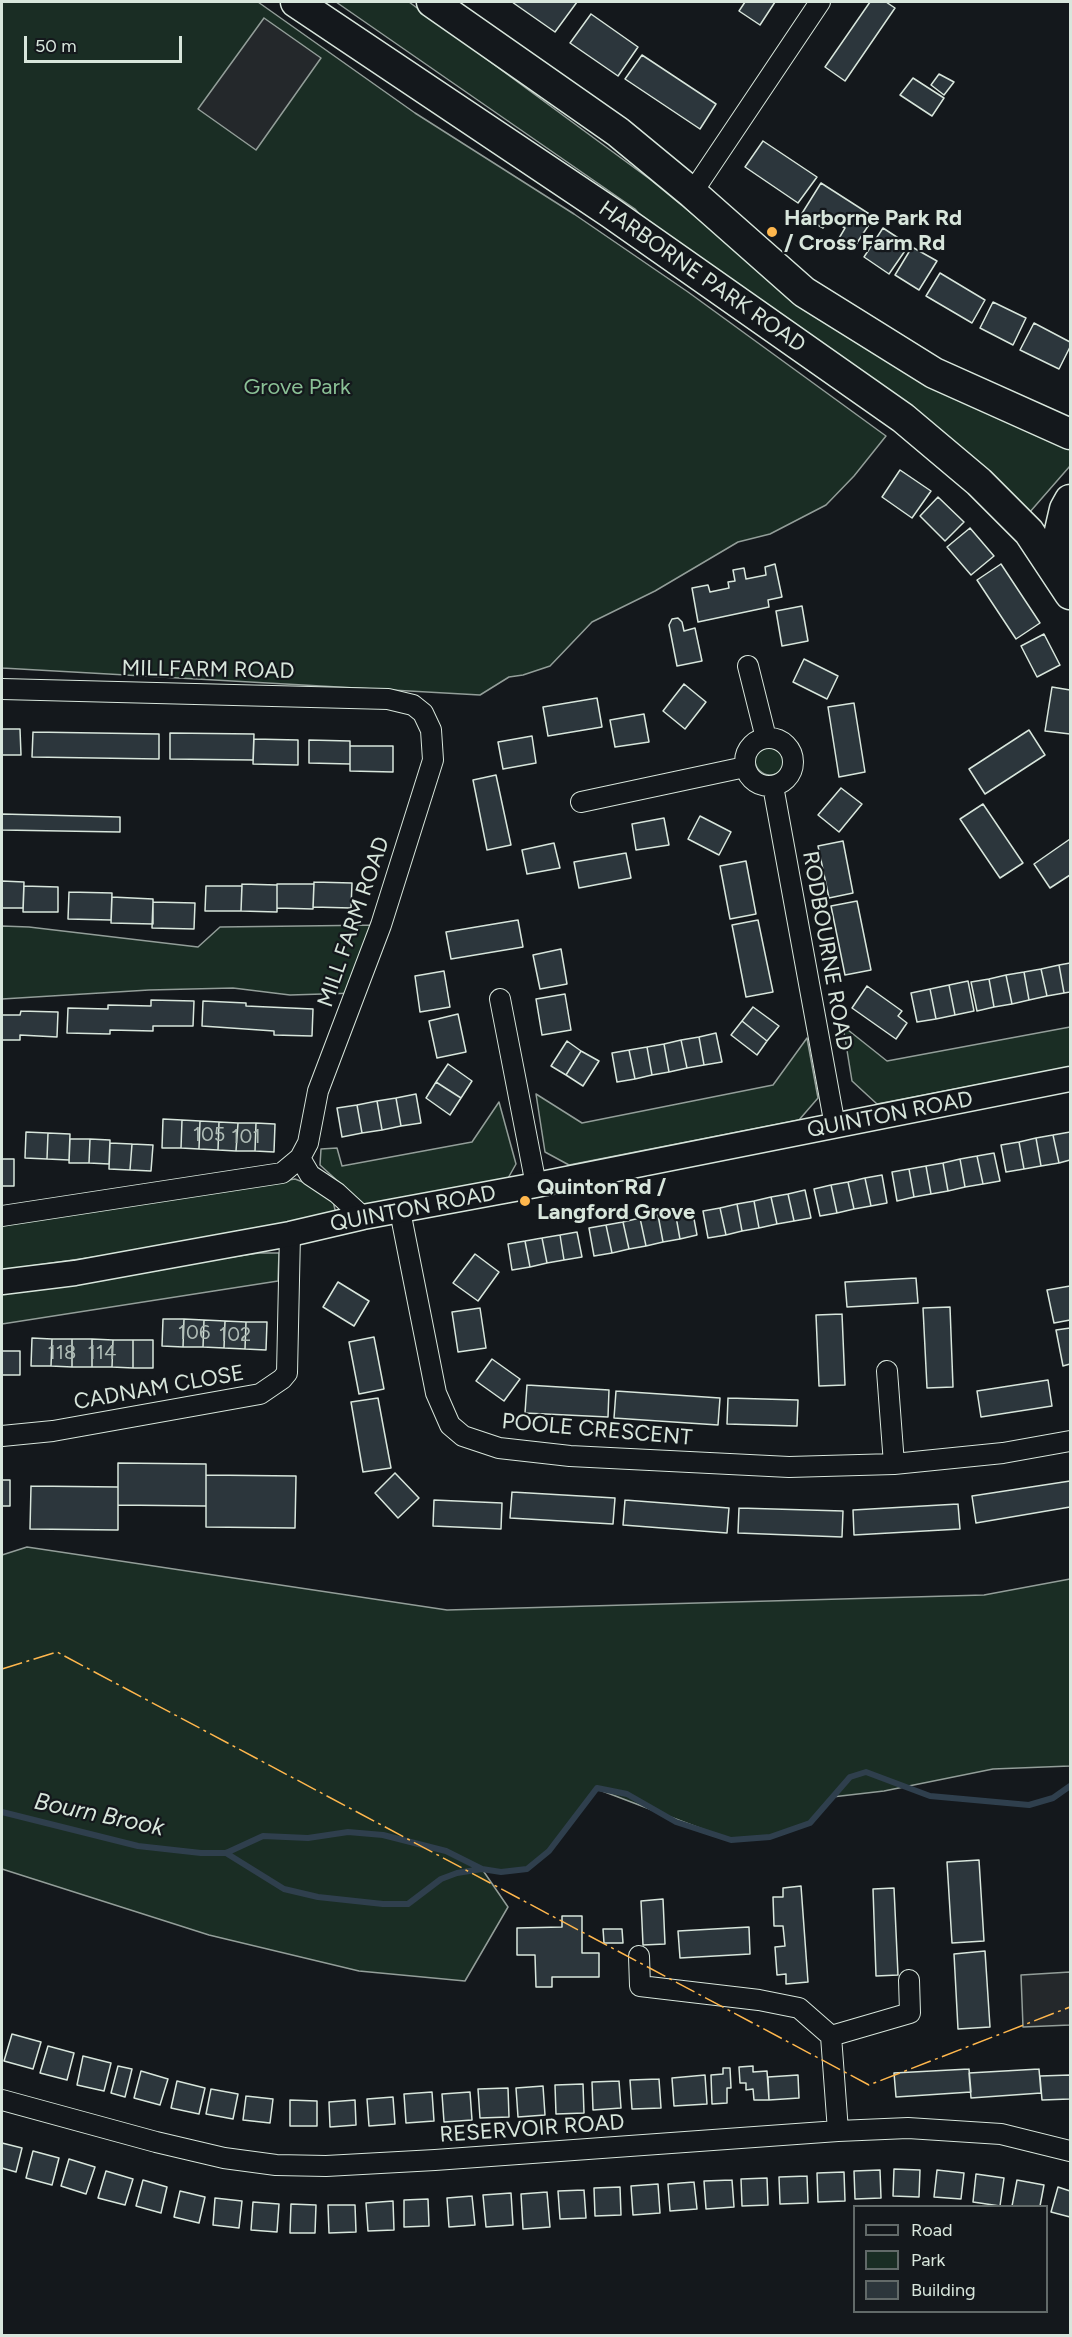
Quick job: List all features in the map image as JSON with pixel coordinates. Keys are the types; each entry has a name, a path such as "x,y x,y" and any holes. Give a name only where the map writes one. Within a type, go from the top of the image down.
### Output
{"main road":[{"name":"HARBORNE PARK ROAD","path":"296,2 610,213 903,418 979,482 1029,532 1068,590"},
{"name":"HARBORNE PARK ROAD","path":"432,2 618,132 692,193 804,292 934,373 1071,434"},
{"path":"1068,590 1059,535 1065,509 1071,500"}],"street":[{"path":"692,193 820,2"},
{"path":"748,666 766,738"},
{"name":"MILLFARM ROAD","path":"2,689 388,699 413,705"},
{"name":"MILL FARM ROAD","path":"300,1158 308,1143 318,1091 381,925 433,760 431,730 423,713 413,705"},
{"path":"766,738 779,740 792,755 792,769 789,775 785,780 773,786 759,784 748,774 746,767 745,759 752,745 766,738"},
{"path":"581,802 746,767"},
{"name":"RODBOURNE ROAD","path":"773,786 835,1126"},
{"path":"500,999 536,1185"},
{"name":"QUINTON ROAD","path":"2,1282 75,1273 290,1234 363,1217 536,1185 1071,1078"},
{"path":"2,1215 282,1173 300,1158 310,1175 337,1193 363,1217"},
{"name":"POOLE CRESCENT","path":"400,1211 436,1393 450,1425 463,1436 499,1448 570,1456 789,1467 894,1464 1003,1453 1071,1441"},
{"name":"CADNAM CLOSE","path":"2,1436 53,1431 260,1394 282,1379 287,1373 290,1234"},
{"path":"887,1371 894,1464"},
{"path":"639,1956 640,1986 759,2000 799,2008 831,2036 838,2131"},
{"path":"831,2036 910,2013 909,1980"},
{"name":"RESERVOIR ROAD","path":"2,2100 156,2142 224,2158 276,2165 326,2166 435,2160 908,2128 1001,2134 1071,2151"}],"green space":[{"name":"Grove Park","path":"2,2 258,2 415,113 574,214 688,292 886,436 854,476 826,505 770,534 738,542 655,591 592,622 550,666 509,677 480,695 2,668"},
{"path":"336,2 409,2 651,180 759,269 1070,445 1070,466 1029,513 651,227 635,209"},
{"path":"770,745 776,746 784,754 784,766 776,774 770,775 764,774 756,766 755,760 756,754 764,746"},
{"path":"381,925 356,993 290,995 233,988 149,990 2,999 2,926 29,927 198,947 220,927"},
{"path":"843,1026 887,1061 1070,1027 1070,1067 877,1104 852,1081"},
{"path":"807,1038 818,1098 799,1120 569,1165 545,1152 536,1094 582,1123 773,1085"},
{"path":"499,1102 516,1164 507,1180 365,1206 320,1165 321,1149 337,1148 342,1166 472,1142"},
{"path":"295,1179 308,1184 333,1201 336,1214 180,1245 2,1270 2,1222"},
{"path":"259,1253 279,1253 278,1281 2,1324 2,1291"},
{"path":"27,1547 447,1610 984,1595 1070,1579 1070,1766 993,1769 884,1791 832,1797 810,1823 770,1837 731,1840 597,1789 549,1851 527,1869 501,1872 482,1869 508,1907 465,1981 359,1971 209,1935 2,1869 2,1555"}],"shaded area":[{"path":"264,18 321,58 256,150 198,109"},
{"path":"1070,1972 1070,2025 1023,2027 1021,1975"}],"building":[{"path":"512,2 577,2 555,32"},
{"path":"745,2 775,2 760,25 739,11"},
{"path":"870,2 886,2 895,8 845,81 825,67"},
{"path":"591,14 638,47 618,76 570,43"},
{"path":"642,55 716,104 700,129 625,79"},
{"path":"939,74 954,82 944,95 931,85"},
{"path":"913,78 944,98 932,116 900,95"},
{"path":"763,141 817,177 798,203 745,167"},
{"path":"821,183 874,217 853,249 838,240 845,228 829,218 823,228 801,215"},
{"path":"883,228 909,245 889,274 864,257"},
{"path":"912,247 937,261 919,290 895,275"},
{"path":"940,273 985,300 972,323 926,296"},
{"path":"993,302 1026,318 1013,345 980,328"},
{"path":"1034,323 1070,342 1070,347 1059,369 1020,350"},
{"path":"900,470 931,491 912,518 882,497"},
{"path":"938,497 964,522 945,541 920,516"},
{"path":"970,528 994,556 971,575 947,547"},
{"path":"775,564 782,597 768,600 769,607 698,622 692,588 708,585 710,592 729,588 728,582 735,581 733,570 744,568 746,579 766,575 765,567"},
{"path":"1001,564 1040,623 1016,639 977,580"},
{"path":"802,606 808,641 782,646 776,611"},
{"path":"678,618 682,622 684,631 695,628 702,661 677,666 669,625 672,619"},
{"path":"1044,634 1060,665 1037,677 1021,646"},
{"path":"804,659 838,676 827,699 793,682"},
{"path":"684,684 706,702 685,729 663,711"},
{"path":"1052,687 1070,690 1070,734 1045,731"},
{"path":"597,698 602,727 548,736 543,707"},
{"path":"854,703 865,772 839,777 828,707"},
{"path":"644,714 649,742 615,747 610,720"},
{"path":"2,729 20,729 21,755 2,755"},
{"path":"1029,730 1045,755 985,794 969,769"},
{"path":"33,732 159,734 159,759 32,757"},
{"path":"170,733 254,734 253,760 170,759"},
{"path":"532,736 536,763 503,769 498,742"},
{"path":"254,739 298,740 298,765 253,764"},
{"path":"309,740 350,741 350,764 309,763"},
{"path":"350,746 393,746 393,772 350,771"},
{"path":"496,775 511,845 487,850 473,780"},
{"path":"841,788 862,804 839,832 818,815"},
{"path":"983,804 1023,863 1000,878 960,819"},
{"path":"2,814 120,817 120,832 2,830"},
{"path":"700,816 731,832 719,855 688,839"},
{"path":"664,818 669,845 636,850 632,824"},
{"path":"1070,839 1070,875 1050,888 1034,864"},
{"path":"843,841 853,893 829,898 818,846"},
{"path":"554,843 560,868 527,874 522,850"},
{"path":"626,853 631,878 579,888 574,862"},
{"path":"746,861 756,914 730,919 720,866"},
{"path":"2,881 24,882 23,908 2,908"},
{"path":"314,882 352,883 351,908 313,907"},
{"path":"242,884 277,885 277,912 241,911"},
{"path":"277,884 314,884 313,909 277,908"},
{"path":"24,886 58,887 58,912 23,912"},
{"path":"206,886 242,886 241,911 205,911"},
{"path":"69,892 112,893 111,920 68,919"},
{"path":"112,897 153,899 153,924 111,923"},
{"path":"857,901 871,970 845,975 831,906"},
{"path":"153,902 195,903 194,929 152,928"},
{"path":"518,920 523,947 451,959 446,932"},
{"path":"758,920 773,992 746,997 732,925"},
{"path":"561,949 567,984 540,989 533,955"},
{"path":"1070,963 1070,992 1064,993 1059,965"},
{"path":"1059,965 1064,993 1047,996 1041,969"},
{"path":"1041,969 1047,996 1029,1000 1024,972"},
{"path":"444,971 450,1007 420,1012 415,976"},
{"path":"1024,972 1029,1000 1012,1004 1006,975"},
{"path":"1006,975 1012,1004 994,1007 989,979"},
{"path":"989,979 994,1007 977,1011 971,982"},
{"path":"968,981 974,1011 955,1015 949,985"},
{"path":"949,985 955,1015 936,1019 930,989"},
{"path":"867,986 902,1011 898,1016 907,1023 896,1039 852,1008"},
{"path":"930,989 936,1019 917,1022 911,993"},
{"path":"565,994 571,1030 542,1035 536,999"},
{"path":"151,1000 194,1001 193,1026 153,1026 153,1031 110,1030 110,1034 67,1033 68,1008 108,1009 108,1005 151,1006"},
{"path":"203,1001 246,1003 246,1006 313,1009 312,1036 274,1035 274,1031 202,1026"},
{"path":"753,1007 779,1026 767,1041 742,1021"},
{"path":"21,1011 58,1012 57,1037 20,1035 20,1040 2,1040 2,1015 20,1015"},
{"path":"458,1014 466,1052 437,1058 429,1021"},
{"path":"742,1021 767,1041 757,1055 731,1035"},
{"path":"716,1033 722,1062 704,1065 699,1037"},
{"path":"699,1037 704,1065 687,1068 681,1040"},
{"path":"681,1040 687,1068 669,1072 664,1044"},
{"path":"567,1041 581,1051 566,1075 551,1066"},
{"path":"664,1044 669,1072 652,1075 647,1047"},
{"path":"647,1047 652,1075 635,1079 629,1050"},
{"path":"629,1050 635,1079 617,1082 612,1053"},
{"path":"581,1051 599,1061 583,1086 566,1075"},
{"path":"448,1064 472,1081 461,1098 436,1082"},
{"path":"436,1082 461,1098 450,1115 426,1098"},
{"path":"416,1094 421,1123 401,1126 396,1098"},
{"path":"396,1098 401,1126 382,1130 377,1101"},
{"path":"377,1101 382,1130 362,1133 357,1105"},
{"path":"357,1105 362,1133 342,1137 337,1108"},
{"path":"163,1119 182,1120 181,1148 162,1148"},
{"path":"182,1120 200,1121 199,1149 181,1148"},
{"path":"200,1121 219,1122 218,1150 199,1149"},
{"path":"219,1122 238,1123 236,1151 218,1150"},
{"path":"238,1123 256,1123 255,1151 236,1151"},
{"path":"256,1123 275,1124 274,1152 255,1151"},
{"path":"26,1132 48,1133 47,1159 25,1158"},
{"path":"1070,1132 1070,1160 1059,1163 1053,1135"},
{"path":"48,1133 70,1134 69,1160 47,1159"},
{"path":"1053,1135 1059,1163 1041,1166 1036,1138"},
{"path":"1036,1138 1041,1166 1024,1169 1019,1142"},
{"path":"70,1139 90,1139 89,1163 69,1163"},
{"path":"90,1139 110,1140 109,1164 89,1163"},
{"path":"1019,1142 1024,1169 1006,1172 1001,1145"},
{"path":"110,1143 132,1144 130,1170 109,1169"},
{"path":"132,1144 153,1145 151,1171 130,1170"},
{"path":"994,1153 1000,1181 983,1184 977,1156"},
{"path":"977,1156 983,1184 965,1187 960,1159"},
{"path":"2,1159 14,1159 14,1186 2,1186"},
{"path":"960,1159 965,1187 948,1191 943,1163"},
{"path":"943,1163 948,1191 931,1194 926,1166"},
{"path":"926,1166 931,1194 914,1197 909,1169"},
{"path":"909,1169 914,1197 897,1201 892,1172"},
{"path":"882,1175 887,1203 871,1206 865,1178"},
{"path":"865,1178 871,1206 854,1209 848,1182"},
{"path":"848,1182 854,1209 837,1213 831,1185"},
{"path":"831,1185 837,1213 820,1216 814,1189"},
{"path":"805,1190 811,1218 794,1221 788,1194"},
{"path":"788,1194 794,1221 777,1224 771,1197"},
{"path":"771,1197 777,1224 759,1228 754,1201"},
{"path":"754,1201 759,1228 742,1231 737,1204"},
{"path":"737,1204 742,1231 726,1235 720,1208"},
{"path":"692,1208 697,1235 680,1239 675,1211"},
{"path":"720,1208 726,1235 708,1238 703,1211"},
{"path":"675,1211 680,1239 663,1242 658,1215"},
{"path":"658,1215 663,1242 646,1246 640,1218"},
{"path":"640,1218 646,1246 629,1249 623,1222"},
{"path":"623,1222 629,1249 612,1253 606,1225"},
{"path":"606,1225 612,1253 594,1256 589,1228"},
{"path":"577,1232 582,1257 564,1260 560,1235"},
{"path":"560,1235 564,1260 547,1263 542,1238"},
{"path":"542,1238 547,1263 530,1267 525,1241"},
{"path":"525,1241 530,1267 512,1270 508,1244"},
{"path":"475,1254 499,1272 478,1301 453,1283"},
{"path":"916,1278 918,1303 847,1307 845,1282"},
{"path":"338,1282 369,1301 354,1326 323,1307"},
{"path":"1070,1286 1070,1320 1054,1323 1047,1290"},
{"path":"950,1307 953,1387 927,1388 923,1308"},
{"path":"480,1308 486,1348 458,1352 452,1312"},
{"path":"842,1314 845,1385 819,1386 816,1315"},
{"path":"163,1319 184,1319 183,1347 162,1346"},
{"path":"184,1319 204,1320 203,1347 183,1347"},
{"path":"204,1320 225,1321 224,1348 203,1347"},
{"path":"225,1321 246,1322 245,1349 224,1348"},
{"path":"246,1322 267,1322 266,1350 245,1349"},
{"path":"1070,1328 1070,1364 1063,1366 1056,1330"},
{"path":"374,1337 384,1389 359,1394 349,1342"},
{"path":"32,1338 52,1339 51,1366 31,1366"},
{"path":"52,1339 72,1339 72,1367 51,1366"},
{"path":"72,1339 92,1339 92,1367 72,1367"},
{"path":"92,1339 113,1340 112,1367 92,1367"},
{"path":"113,1340 133,1340 133,1368 112,1367"},
{"path":"133,1340 153,1340 153,1368 133,1368"},
{"path":"2,1351 20,1351 20,1375 2,1375"},
{"path":"492,1359 520,1379 504,1401 476,1381"},
{"path":"1048,1380 1052,1406 981,1417 977,1391"},
{"path":"527,1385 609,1390 608,1417 525,1413"},
{"path":"616,1391 720,1398 718,1425 614,1418"},
{"path":"378,1398 391,1468 363,1472 351,1402"},
{"path":"728,1398 798,1400 797,1426 727,1424"},
{"path":"118,1463 206,1464 206,1506 118,1505"},
{"path":"395,1473 419,1498 398,1518 375,1493"},
{"path":"206,1475 296,1476 295,1528 206,1527"},
{"path":"2,1480 10,1480 10,1506 2,1506"},
{"path":"1070,1481 1070,1507 976,1523 972,1496"},
{"path":"31,1486 118,1487 118,1530 30,1529"},
{"path":"512,1492 615,1498 613,1524 510,1518"},
{"path":"434,1500 502,1503 501,1529 433,1526"},
{"path":"625,1500 729,1508 727,1533 623,1525"},
{"path":"958,1504 960,1529 854,1535 853,1510"},
{"path":"739,1508 843,1511 842,1537 738,1533"},
{"path":"979,1860 984,1941 952,1943 947,1862"},
{"path":"801,1886 808,1982 786,1984 786,1974 777,1975 775,1947 785,1946 783,1926 774,1926 773,1897 783,1897 783,1888"},
{"path":"894,1888 898,1975 876,1976 873,1889"},
{"path":"663,1899 665,1944 643,1945 641,1901"},
{"path":"562,1916 582,1916 582,1953 599,1953 599,1977 552,1977 552,1987 536,1987 535,1955 517,1955 517,1928 562,1927"},
{"path":"749,1927 750,1954 680,1958 678,1931"},
{"path":"603,1929 622,1929 623,1943 604,1943"},
{"path":"985,1951 990,2027 958,2029 954,1954"},
{"path":"12,2034 41,2042 33,2069 4,2061"},
{"path":"48,2046 74,2053 67,2080 40,2073"},
{"path":"83,2056 111,2063 104,2091 77,2085"},
{"path":"118,2066 132,2069 125,2097 111,2093"},
{"path":"753,2066 753,2072 767,2071 769,2100 754,2100 753,2089 746,2090 746,2083 740,2083 739,2067"},
{"path":"723,2068 730,2068 731,2088 727,2088 727,2103 712,2104 711,2075 723,2074"},
{"path":"969,2069 971,2092 896,2097 894,2073"},
{"path":"1039,2069 1041,2093 971,2098 969,2073"},
{"path":"141,2071 168,2079 160,2105 134,2098"},
{"path":"705,2075 707,2104 674,2106 672,2078"},
{"path":"798,2075 799,2098 769,2100 768,2077"},
{"path":"1070,2075 1070,2099 1042,2100 1040,2076"},
{"path":"659,2079 661,2108 632,2109 630,2080"},
{"path":"177,2081 205,2088 199,2114 171,2108"},
{"path":"619,2081 621,2108 593,2110 592,2082"},
{"path":"583,2084 584,2113 556,2114 555,2085"},
{"path":"543,2086 545,2115 518,2117 516,2088"},
{"path":"508,2088 509,2117 480,2118 478,2089"},
{"path":"211,2089 238,2094 233,2119 206,2114"},
{"path":"432,2092 434,2121 406,2123 404,2094"},
{"path":"470,2092 472,2120 444,2122 442,2094"},
{"path":"246,2096 273,2099 270,2123 243,2120"},
{"path":"393,2097 395,2124 369,2126 367,2099"},
{"path":"290,2100 317,2101 317,2126 290,2126"},
{"path":"355,2100 356,2125 330,2127 329,2102"},
{"path":"2,2143 22,2148 16,2172 2,2168"},
{"path":"33,2151 59,2158 52,2185 26,2178"},
{"path":"69,2159 95,2167 86,2194 61,2186"},
{"path":"894,2169 920,2170 919,2197 893,2196"},
{"path":"880,2170 881,2198 855,2199 854,2171"},
{"path":"937,2170 964,2173 961,2199 934,2197"},
{"path":"106,2171 133,2179 125,2205 98,2198"},
{"path":"844,2172 845,2201 818,2202 817,2173"},
{"path":"976,2174 1004,2178 1000,2205 973,2202"},
{"path":"807,2176 808,2203 780,2204 779,2177"},
{"path":"767,2178 768,2205 742,2206 741,2179"},
{"path":"143,2180 167,2187 161,2213 136,2206"},
{"path":"732,2180 734,2207 706,2209 704,2181"},
{"path":"1017,2180 1044,2185 1040,2205 1012,2205"},
{"path":"694,2182 697,2209 670,2211 668,2184"},
{"path":"658,2184 660,2213 633,2215 631,2186"},
{"path":"620,2187 621,2215 595,2216 594,2188"},
{"path":"1058,2187 1070,2191 1070,2217 1051,2212"},
{"path":"584,2190 586,2218 560,2219 558,2191"},
{"path":"180,2191 205,2197 199,2223 174,2217"},
{"path":"547,2192 550,2227 523,2229 521,2194"},
{"path":"511,2193 513,2225 486,2227 483,2195"},
{"path":"472,2196 475,2225 449,2227 447,2198"},
{"path":"215,2198 242,2201 239,2228 213,2225"},
{"path":"428,2199 429,2226 404,2227 404,2200"},
{"path":"393,2201 394,2230 368,2231 366,2203"},
{"path":"253,2202 279,2204 277,2232 251,2230"},
{"path":"291,2204 316,2205 315,2233 290,2233"},
{"path":"328,2205 355,2205 356,2232 329,2233"}],"waterway":[{"name":"Bourn Brook","path":"2,1812 138,1846 201,1853 226,1853 263,1836 308,1838 348,1832 383,1835 446,1851 482,1869 501,1872 527,1869 549,1851 597,1788 627,1794 676,1822 731,1840 770,1837 810,1823 850,1777 866,1772 930,1796 1029,1805 1053,1798 1070,1786"},
{"name":"Bourn Brook","path":"226,1853 284,1889 318,1897 383,1904 408,1904 441,1879 457,1873 482,1869"}],"power":[{"path":"2,1669 57,1652 869,2085 1070,2007"}],"place":[{"name":"Harborne Park Rd / Cross Farm Rd","path":"772,232"},
{"name":"Quinton Rd / Langford Grove","path":"525,1201"}]}
